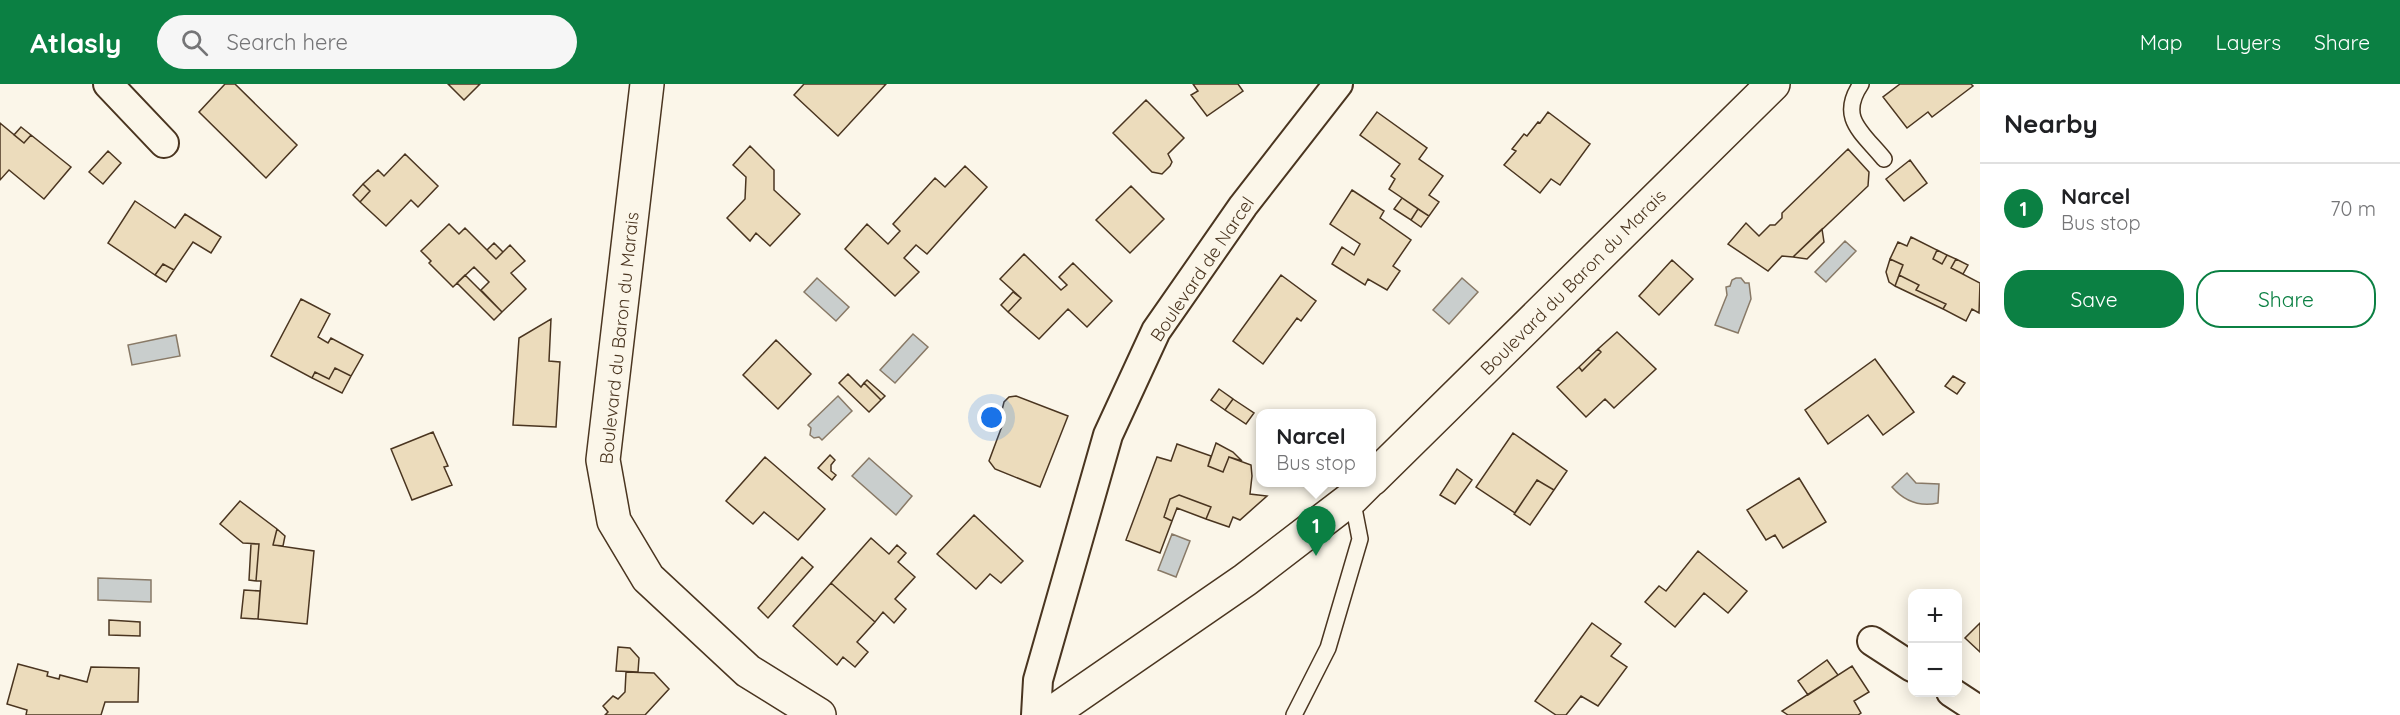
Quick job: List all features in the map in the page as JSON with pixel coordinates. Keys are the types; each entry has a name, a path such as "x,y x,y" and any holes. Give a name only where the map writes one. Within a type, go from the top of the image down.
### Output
{"street":[{"path":"108,84 164,143"},
{"name":"Boulevard du Baron du Marais","path":"647,84 603,460 614,520 648,578 748,671 819,715"},
{"name":"Boulevard de Narcel","path":"1036,715 1038,680 1108,435 1156,331 1243,206 1338,84"},
{"name":"Boulevard du Baron du Marais","path":"1376,474 1773,84"},
{"name":"Boulevard du Baron du Marais","path":"1049,715 1245,580 1363,487"},
{"path":"1872,641 1908,664"},
{"path":"1958,697 1980,711"}],"lane":[{"path":"1861,84 1851,99 1851,118 1884,159"},
{"path":"1294,715 1328,648 1360,539 1364,487"}],"shaded area":[{"path":"1845,241 1856,251 1826,282 1815,272"},
{"path":"817,278 849,307 836,321 804,292"},
{"path":"1462,278 1478,292 1449,324 1433,310"},
{"path":"1736,278 1749,283 1751,299 1738,333 1715,325 1727,295 1726,287 1730,286 1732,280"},
{"path":"913,334 928,347 895,383 880,370"},
{"path":"176,335 180,356 132,365 128,345"},
{"path":"838,396 852,411 822,440 819,437 814,438 810,435 811,428 808,425"},
{"path":"869,458 912,496 896,515 852,476"},
{"path":"1907,473 1916,483 1939,484 1938,503 1912,502 1897,492 1892,487"},
{"path":"1172,534 1190,541 1176,577 1158,570"},
{"path":"98,578 151,580 151,602 98,600"}],"building":[{"path":"225,84 235,84 297,145 266,178 199,112"},
{"path":"448,84 480,84 464,100"},
{"path":"804,84 886,84 838,136 794,95"},
{"path":"1193,84 1238,84 1243,91 1207,116 1191,95 1198,91"},
{"path":"1900,84 1971,84 1973,86 1932,117 1928,112 1907,128 1883,97"},
{"path":"1146,100 1184,138 1168,154 1172,162 1162,174 1152,172 1113,133"},
{"path":"1377,112 1427,148 1419,159 1443,176 1429,195 1439,202 1429,216 1389,189 1395,179 1391,176 1400,164 1360,135"},
{"path":"1548,112 1590,144 1560,185 1551,179 1540,193 1504,165 1516,151 1512,149 1524,134 1527,136"},
{"path":"0,123 24,143 31,135 71,167 44,199 9,170 0,180"},
{"path":"21,127 31,135 24,143 14,135"},
{"path":"750,146 774,170 774,190 800,214 770,246 756,233 750,241 727,218 745,199 746,177 733,165"},
{"path":"1848,149 1869,172 1868,186 1793,257 1782,256 1768,271 1728,244 1746,223 1759,236 1770,225 1775,225 1782,218 1782,213"},
{"path":"108,151 121,163 103,184 89,172"},
{"path":"405,154 438,186 418,207 411,200 386,226 360,202 370,191 363,184 378,170 384,176"},
{"path":"1910,160 1927,183 1904,201 1886,179"},
{"path":"965,166 987,187 927,254 916,245 904,258 919,272 895,296 845,249 867,224 888,244 900,231 893,224 935,178 945,187"},
{"path":"363,184 370,191 360,202 353,195"},
{"path":"1131,186 1164,219 1130,253 1096,220"},
{"path":"1352,190 1384,211 1380,218 1411,240 1393,266 1400,271 1387,290 1368,279 1365,285 1332,264 1342,247 1354,255 1360,244 1330,224"},
{"path":"1402,198 1418,209 1411,220 1394,209"},
{"path":"135,201 175,228 185,214 221,237 211,253 193,242 174,270 163,264 155,275 108,243"},
{"path":"1418,209 1429,216 1421,227 1411,220"},
{"path":"449,224 459,234 465,228 496,259 510,245 525,261 511,273 526,289 502,312 481,290 489,282 474,267 453,287 429,263 431,261 421,251"},
{"path":"1822,229 1824,242 1807,259 1793,257"},
{"path":"1911,237 1937,250 1933,259 1942,264 1947,255 1956,259 1951,268 1980,283 1979,313 1972,309 1966,321 1943,309 1946,304 1916,290 1919,285 1899,275 1903,265 1890,259 1898,242 1907,246"},
{"path":"494,243 503,252 496,259 487,250"},
{"path":"1937,250 1947,255 1942,264 1933,259"},
{"path":"1024,254 1061,290 1067,285 1059,277 1073,263 1112,301 1087,327 1068,309 1039,339 1008,312 1021,298 1000,279"},
{"path":"1890,259 1903,265 1895,286 1889,282 1886,272"},
{"path":"1956,259 1968,265 1963,274 1951,268"},
{"path":"1672,260 1693,279 1659,315 1639,296"},
{"path":"163,264 174,270 166,282 155,275"},
{"path":"465,275 502,312 494,320 457,283"},
{"path":"1281,275 1316,301 1301,321 1297,318 1263,364 1233,341"},
{"path":"1899,275 1919,285 1916,290 1946,304 1943,309 1895,286"},
{"path":"1013,292 1021,298 1008,312 1001,305"},
{"path":"301,299 330,314 318,337 328,343 331,338 363,355 351,376 335,368 329,379 315,372 312,378 271,356"},
{"path":"551,319 549,361 560,362 556,427 513,425 519,338"},
{"path":"1617,332 1656,369 1614,408 1605,399 1586,417 1557,387 1579,367 1582,371 1601,352 1598,349"},
{"path":"776,340 811,374 778,409 743,375"},
{"path":"1598,349 1601,352 1582,371 1579,367"},
{"path":"1875,359 1914,412 1883,435 1868,415 1828,444 1805,410"},
{"path":"335,368 351,376 342,393 312,378 315,372 329,379"},
{"path":"848,374 861,387 864,383 881,400 869,412 839,383"},
{"path":"1953,376 1965,383 1957,394 1945,386"},
{"path":"867,380 885,396 881,400 864,383"},
{"path":"1219,389 1233,399 1225,410 1211,400"},
{"path":"1016,396 1068,416 1040,487 995,469 989,461 1005,418 1002,410 1004,402 1009,397"},
{"path":"1233,399 1254,413 1246,424 1225,410"},
{"path":"433,432 448,466 444,467 452,485 412,500 391,449"},
{"path":"1513,433 1567,471 1554,490 1537,480 1515,513 1476,487"},
{"path":"1216,443 1233,452 1242,461 1229,457 1223,472 1208,466"},
{"path":"1177,444 1211,456 1208,466 1223,472 1229,457 1251,465 1250,494 1267,496 1240,520 1233,517 1229,527 1206,519 1211,507 1179,495 1170,499 1164,517 1172,521 1160,553 1126,540 1157,457 1171,461"},
{"path":"830,455 835,460 831,465 831,471 836,475 832,480 818,468"},
{"path":"765,457 825,509 798,540 764,512 753,524 726,501"},
{"path":"1457,469 1472,480 1455,504 1440,495"},
{"path":"1799,478 1826,522 1783,548 1775,535 1766,540 1747,510"},
{"path":"1537,480 1554,490 1530,525 1514,514"},
{"path":"1179,495 1211,507 1206,519 1177,508 1172,521 1164,517 1170,499"},
{"path":"240,501 277,529 273,545 314,551 307,624 258,619 261,581 256,581 259,544 243,543 220,524"},
{"path":"974,515 1023,561 1001,583 990,574 976,589 937,554"},
{"path":"277,529 285,536 283,546 273,545"},
{"path":"871,538 889,554 897,545 906,553 898,562 915,577 895,599 906,609 894,623 883,612 875,622 831,583"},
{"path":"251,544 259,544 256,581 249,580"},
{"path":"1698,551 1747,591 1728,613 1704,593 1675,627 1645,602 1659,586 1666,591"},
{"path":"802,557 813,567 768,618 758,608"},
{"path":"831,583 875,622 857,642 868,652 855,667 843,657 837,665 793,626"},
{"path":"244,590 260,591 258,619 241,618"},
{"path":"109,620 140,622 140,636 109,635"},
{"path":"1592,623 1621,644 1611,656 1627,667 1598,706 1581,696 1566,715 1556,715 1535,701"},
{"path":"1980,623 1980,652 1965,638"},
{"path":"618,647 630,648 639,658 638,672 616,671"},
{"path":"1827,660 1838,675 1808,695 1798,681"},
{"path":"18,664 48,672 47,676 59,679 60,675 87,682 91,667 139,668 138,702 105,702 101,715 26,715 27,710 7,704"},
{"path":"1852,666 1869,692 1854,701 1861,713 1858,715 1788,715 1782,711"},
{"path":"626,672 654,673 669,689 645,715 605,715 608,712 603,706 613,696 618,699 625,692"}],"place":[{"name":"Narcel","path":"1316,556"}]}
